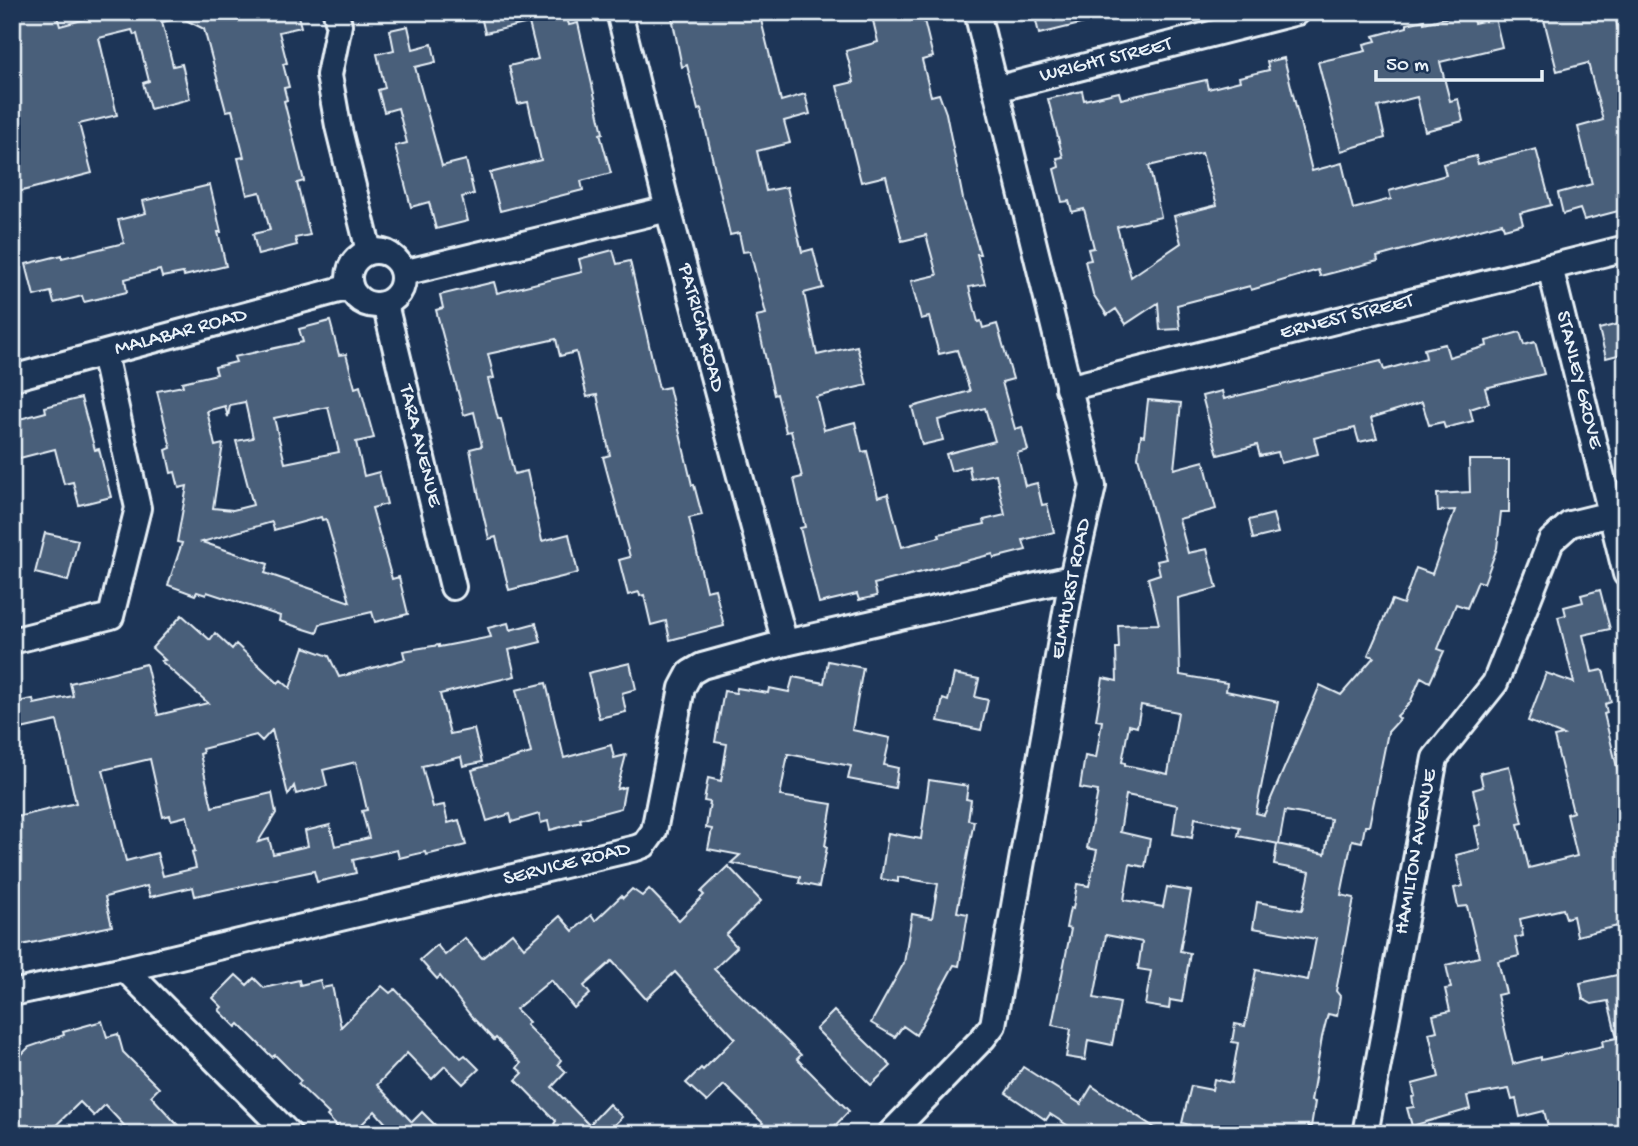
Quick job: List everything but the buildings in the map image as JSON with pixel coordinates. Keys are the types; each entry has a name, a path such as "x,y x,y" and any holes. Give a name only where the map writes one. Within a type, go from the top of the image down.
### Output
{"street":[{"path":"336,12 339,25 329,75 338,126 369,251"},
{"name":"PATRICIA ROAD","path":"619,12 668,209 785,643"},
{"name":"ELMHURST ROAD","path":"890,1134 993,1025 1072,578 1093,486 977,12"},
{"name":"WRIGHT STREET","path":"996,89 1297,12"},
{"path":"403,273 668,209"},
{"name":"ERNEST STREET","path":"1068,387 1626,248"},
{"path":"379,250 392,255 403,273 400,292 385,304 375,306 362,302 350,287 349,271 353,262 369,251 379,250"},
{"name":"STANLEY GROVE","path":"1550,267 1626,574"},
{"name":"MALABAR ROAD","path":"12,378 350,287"},
{"name":"TARA AVENUE","path":"385,304 453,587"},
{"path":"12,641 111,616 138,508 104,354"},
{"name":"HAMILTON AVENUE","path":"1365,1134 1434,758 1495,682 1551,541 1570,524 1611,514"},
{"name":"SERVICE ROAD","path":"12,993 624,853 645,845 654,831 681,688 690,673 702,666 785,643 1072,578"},
{"path":"125,969 289,1134"}]}
